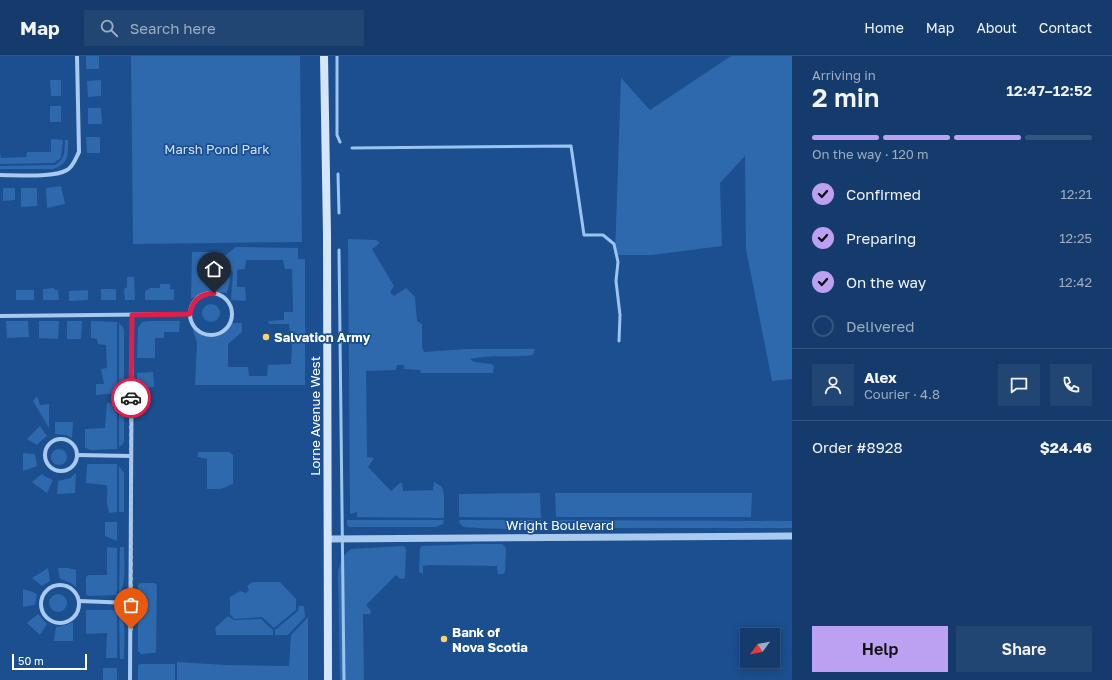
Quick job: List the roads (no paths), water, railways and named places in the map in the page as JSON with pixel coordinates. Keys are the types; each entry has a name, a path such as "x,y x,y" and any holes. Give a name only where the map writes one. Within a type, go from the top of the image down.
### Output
{"main road":[{"name":"Lorne Avenue West","path":"324,56 327,235 328,680"}],"street":[{"path":"0,175 54,175 67,170 74,162 79,152 77,56"},
{"path":"214,293 221,295 226,299 232,312 229,325 220,333 214,334 207,334 198,330 192,321 190,314 192,306 200,296 214,293"},
{"path":"0,316 190,314"},
{"path":"130,680 132,315"},
{"path":"64,439 74,444 77,455 77,460 71,468 61,472 50,468 46,463 44,454 48,444 52,441 64,439"},
{"path":"77,455 131,456"},
{"name":"Wright Boulevard","path":"328,539 792,536"},
{"path":"59,585 65,585 73,590 79,601 77,612 72,619 61,623 53,621 47,617 44,614 41,604 42,598 47,590 52,586 59,585"},
{"path":"79,601 131,603"}],"waterway":[{"path":"337,56 337,135 340,142"},
{"path":"352,148 571,146 584,235 603,235 614,244 618,262 616,281 620,315 619,341"},
{"path":"338,174 339,213"},
{"path":"339,250 344,680"}],"place":[{"name":"Salvation Army","path":"266,337"},
{"name":"Bank of Nova Scotia","path":"444,639"}],"park label":[{"name":"Marsh Pond Park","path":"217,149"}]}
